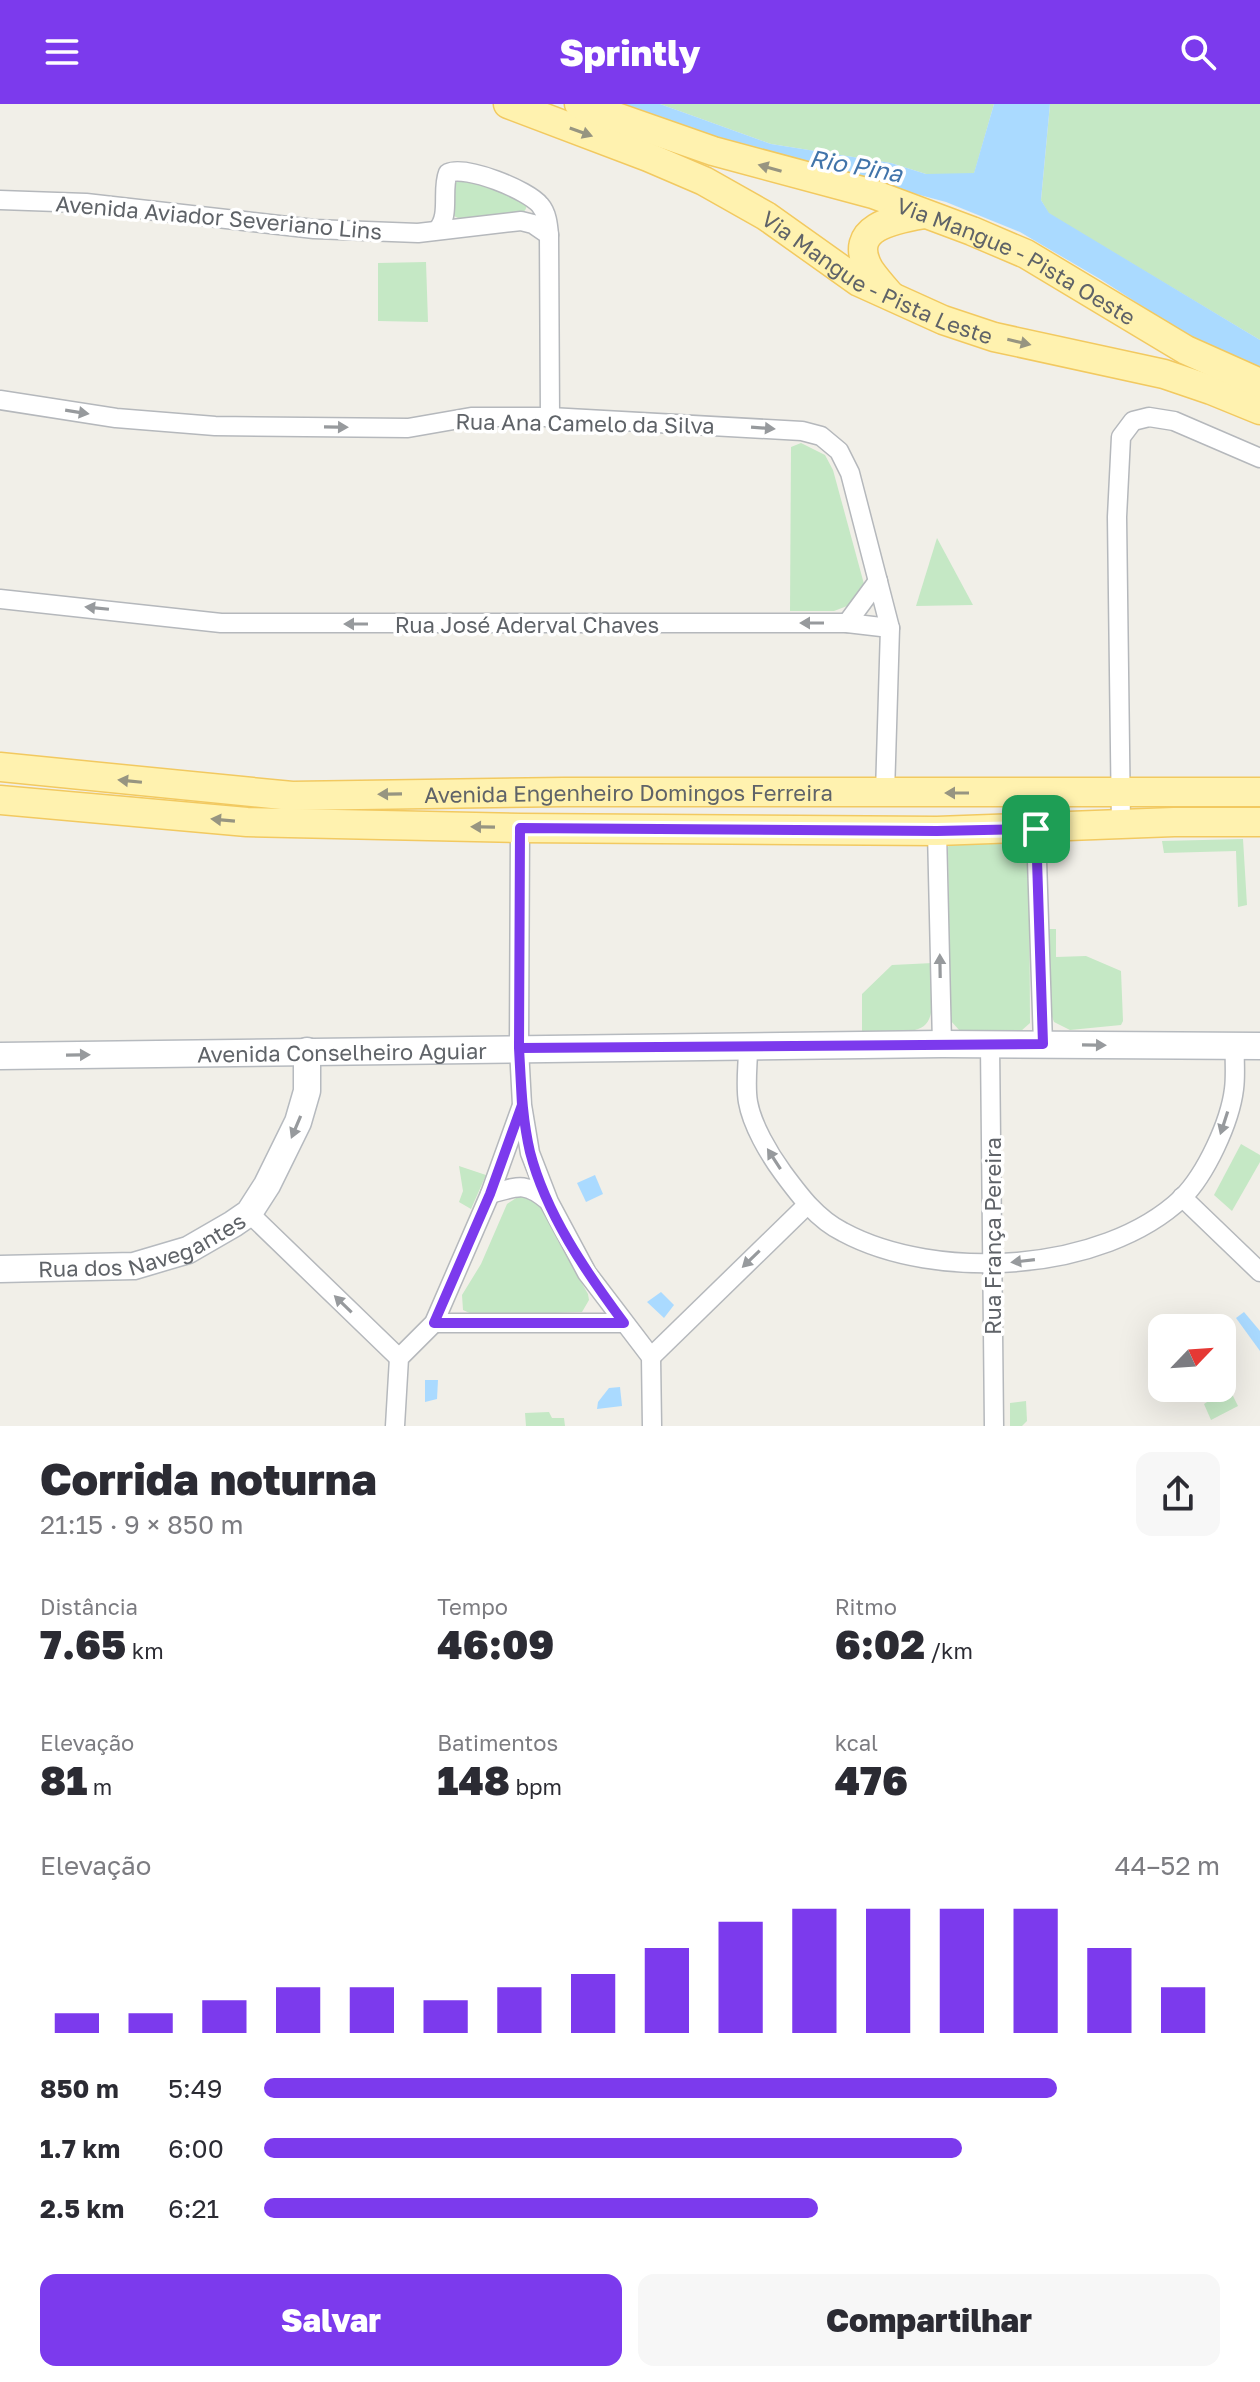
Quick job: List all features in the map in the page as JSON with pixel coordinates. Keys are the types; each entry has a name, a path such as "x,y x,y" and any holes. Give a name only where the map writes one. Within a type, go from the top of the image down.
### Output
{"main road":[{"name":"Via Mangue - Pista Leste","path":"508,104 648,157 717,188 766,216 859,282 943,320 994,337 1164,374 1260,410"},
{"name":"Via Mangue - Pista Oeste","path":"579,104 662,135 776,170 873,194 1026,254 1186,350 1260,383"},
{"path":"892,298 869,269 864,251 866,238 883,222 925,214"},
{"name":"Avenida Engenheiro Domingos Ferreira","path":"0,767 292,796 564,792 1260,792"},
{"name":"Avenida Engenheiro Domingos Ferreira","path":"0,800 247,822 520,828 937,831 1260,822"},
{"name":"Avenida Conselheiro Aguiar","path":"0,1056 942,1044 1247,1046"},
{"name":"Rua dos Navegantes","path":"0,1269 134,1266 188,1250 249,1213 267,1185 301,1114 307,1091 307,1051"}],"street":[{"path":"437,230 443,222 445,181 448,173 454,170 526,192 544,210 541,229 550,417"},
{"name":"Avenida Aviador Severiano Lins","path":"0,200 144,209 314,229 418,233 521,221 541,229"},
{"name":"Rua Ana Camelo da Silva","path":"0,400 116,418 215,426 399,428 471,417 550,417 802,431 821,436 839,451 850,473 890,628"},
{"path":"1121,825 1118,504 1121,437 1133,421 1149,417 1174,421 1260,458"},
{"path":"847,623 878,581"},
{"name":"Rua José Aderval Chaves","path":"0,599 221,623 847,623 890,628"},
{"path":"885,793 890,628"},
{"path":"520,828 519,1048 522,1105 530,1153 549,1202 587,1273 651,1357 652,1426"},
{"path":"1036,829 1043,1044"},
{"path":"937,831 942,1044"},
{"name":"Rua França Pereira","path":"990,1045 994,1426"},
{"path":"748,1048 748,1103 768,1153 807,1205 840,1231 883,1250 933,1261 992,1264 1033,1261 1088,1249 1142,1225 1182,1197 1210,1158 1223,1129 1247,1046"},
{"path":"395,1426 399,1358 434,1323 490,1194 522,1105"},
{"path":"490,1194 516,1187 532,1188 549,1202"},
{"path":"1182,1197 1260,1272"},
{"path":"651,1357 807,1205"},
{"path":"249,1213 399,1358"},
{"path":"434,1323 624,1323"}],"green space":[{"path":"660,104 994,104 974,174 926,174 891,163 771,144"},
{"path":"1050,104 1260,104 1260,340 1049,214 1041,200"},
{"path":"465,179 512,192 527,203 525,210 516,217 458,218 452,215 452,187 458,180"},
{"path":"426,262 428,322 378,321 378,263"},
{"path":"801,443 825,455 833,470 864,584 855,603 834,611 790,611 791,447"},
{"path":"937,538 973,605 916,606"},
{"path":"1018,836 1029,850 1030,1023 1021,1031 960,1031 950,1020 948,847 953,841"},
{"path":"1243,839 1247,905 1238,907 1236,851 1164,853 1162,841"},
{"path":"1049,929 1056,929 1056,957 1086,956 1121,971 1121,1025 1070,1030 1054,1022 1050,1011"},
{"path":"933,963 932,1005 930,1018 924,1025 903,1032 862,1033 862,994 892,965"},
{"path":"1241,1144 1260,1155 1260,1162 1232,1211 1214,1195"},
{"path":"459,1166 486,1175 471,1209 459,1202 463,1191"},
{"path":"521,1195 530,1195 542,1205 588,1294 589,1300 582,1312 476,1316 463,1310 462,1295 481,1264 507,1204"},
{"path":"1026,1401 1027,1421 1022,1426 1010,1426 1010,1403"},
{"path":"1236,1402 1238,1406 1211,1420 1204,1404"},
{"path":"549,1412 552,1418 564,1418 565,1426 526,1426 525,1413"}],"water":[{"name":"Rio Pina","path":"614,104 660,104 771,144 891,163 926,174 974,173 994,104 1050,104 1041,200 1049,213 1260,340 1260,371 1187,335 1020,232 946,202 760,156"},
{"path":"595,1175 603,1194 586,1202 577,1183"},
{"path":"661,1292 674,1305 664,1318 647,1302"},
{"path":"1244,1312 1260,1331 1260,1351 1236,1318"},
{"path":"425,1380 438,1380 437,1399 425,1402"},
{"path":"620,1387 622,1406 597,1409 598,1402 609,1388"}],"route":[{"path":"1036,829 520,828 519,1048 522,1105 490,1194 434,1323 624,1323 587,1273 549,1202 530,1153 522,1105 519,1048 1043,1044 1036,829"}]}
